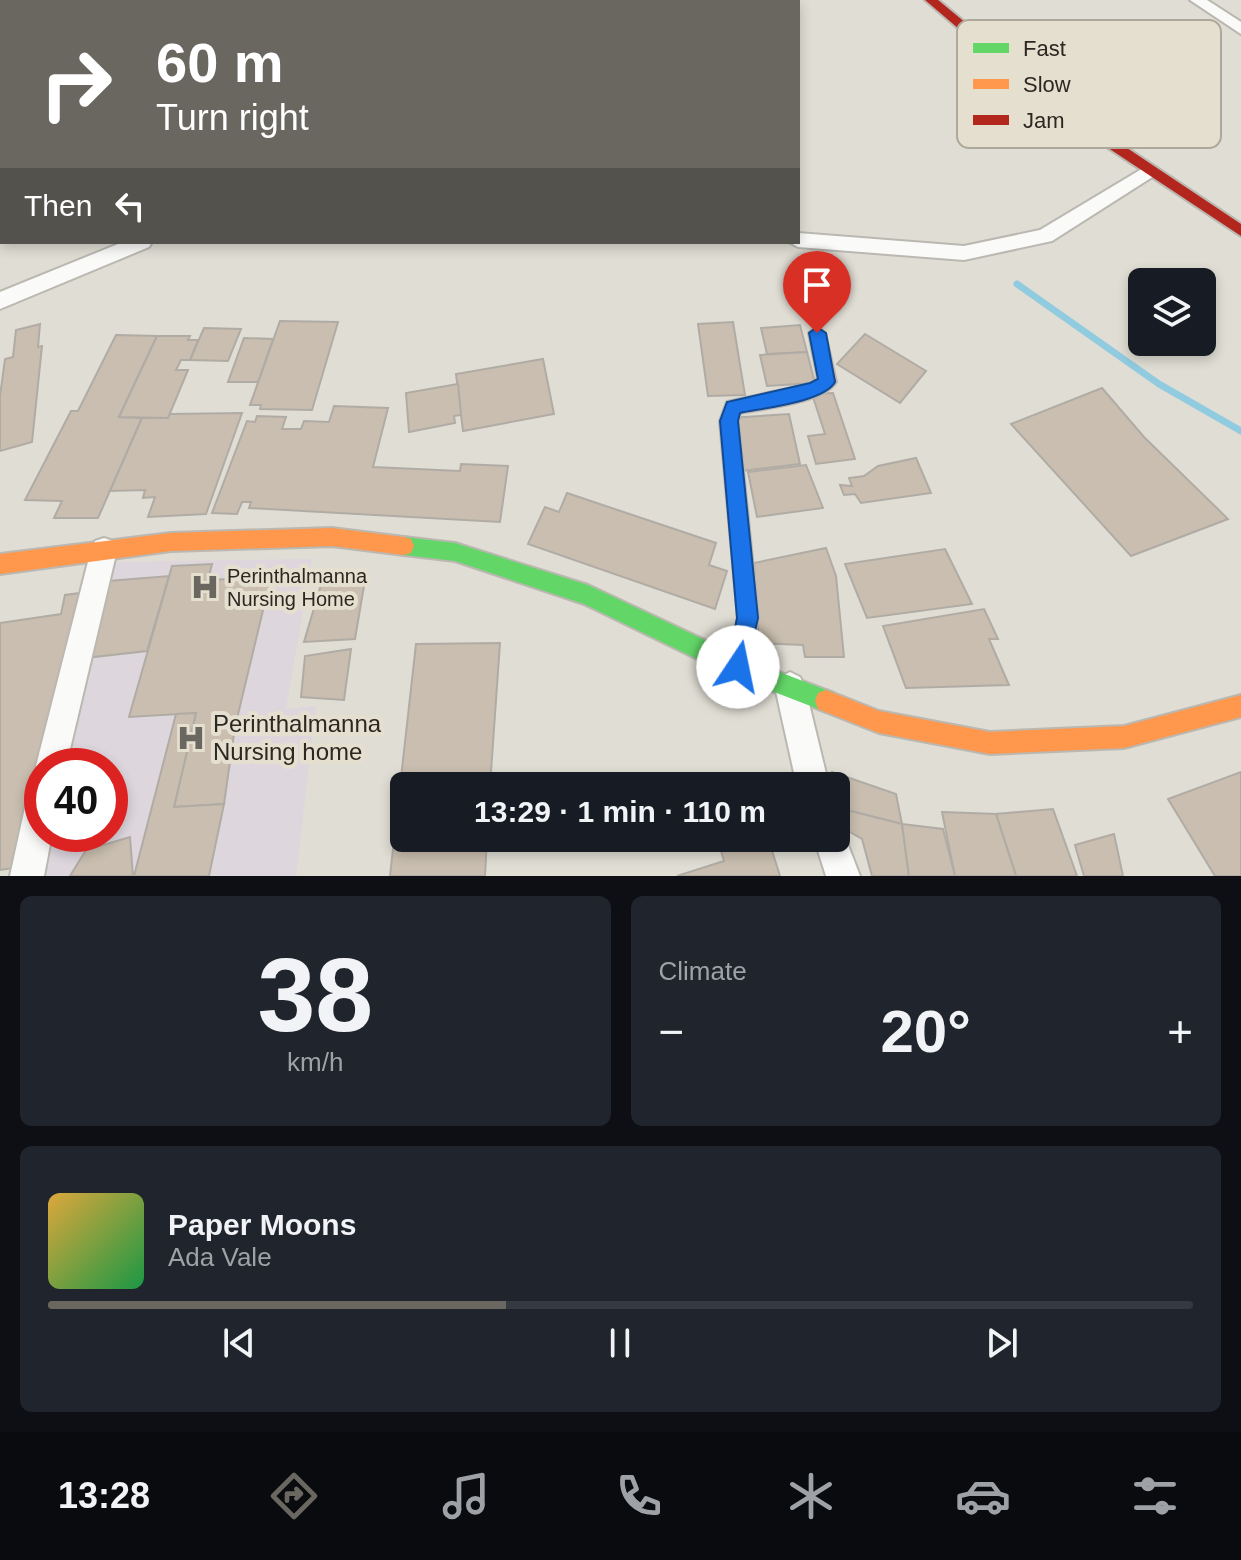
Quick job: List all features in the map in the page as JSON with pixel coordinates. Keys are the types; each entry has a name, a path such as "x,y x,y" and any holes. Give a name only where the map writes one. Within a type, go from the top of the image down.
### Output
{"main road":[{"path":"931,0 957,22"},
{"path":"1117,148 1241,231"},
{"path":"738,667 748,618 729,421 733,407 814,390 827,382 817,333"},
{"path":"0,564 171,542 332,537 455,552 588,595 738,667 879,722 990,743 1124,737 1241,706"}],"street":[{"path":"1197,0 1241,29"},
{"path":"800,240 964,253 1045,236 1150,170"},
{"path":"0,301 137,244"},
{"path":"55,748 104,550"},
{"path":"790,687 810,772"},
{"path":"27,876 32,852"},
{"path":"835,852 843,876"}],"shaded area":[{"name":"Perinthalmanna Nursing home","path":"312,559 286,709 316,706 296,876 43,876 48,852 128,852 128,748 67,748 108,562"}],"building":[{"path":"280,321 338,322 312,410 260,409 261,405 250,405"},
{"path":"733,322 745,395 708,396 698,324"},
{"path":"40,324 38,347 42,346 32,442 0,451 0,396 5,359 13,357 16,330"},
{"path":"800,325 807,352 767,354 761,328"},
{"path":"204,328 241,329 228,361 190,360"},
{"path":"865,334 926,371 900,403 837,364"},
{"path":"116,335 157,336 119,417 142,418 98,518 54,518 62,501 25,500 71,411 78,411"},
{"path":"157,336 190,336 188,340 198,340 190,360 181,360 176,370 188,370 168,418 119,417"},
{"path":"244,338 273,339 258,382 228,382"},
{"path":"807,352 815,383 767,386 760,355"},
{"path":"543,359 554,414 463,431 456,374"},
{"path":"458,384 461,415 454,416 455,423 409,432 406,393"},
{"path":"1102,388 1144,437 1228,519 1131,556 1011,424"},
{"path":"833,393 855,459 816,464 808,436 825,434 812,394"},
{"path":"334,406 388,408 373,467 460,471 461,464 508,466 500,522 249,508 251,502 242,502 237,514 212,513 247,421 255,422 257,416 286,417 282,429 301,429 304,421 329,422"},
{"path":"242,413 206,514 148,517 155,497 143,498 145,490 110,491 142,418 168,418 170,414"},
{"path":"789,414 800,464 742,471 730,418"},
{"path":"916,458 931,493 861,503 855,494 844,495 840,485 852,486 849,478 864,476 878,466"},
{"path":"806,465 823,508 757,517 748,472"},
{"path":"567,493 716,543 709,565 727,571 715,609 528,544 545,507 559,512"},
{"path":"826,548 836,576 844,657 805,657 803,645 759,643 754,563"},
{"path":"945,549 972,604 867,618 845,564"},
{"path":"212,564 208,580 271,577 235,727 224,804 174,807 196,713 129,717 172,566"},
{"path":"366,574 355,639 304,642 323,578"},
{"path":"169,576 147,651 85,658 108,581"},
{"path":"87,592 48,748 24,748 24,847 19,867 0,870 0,623 61,614 65,595"},
{"path":"984,609 998,639 989,639 1009,685 906,688 883,626"},
{"path":"500,643 491,772 402,772 416,644"},
{"path":"351,649 344,700 301,697 305,656"},
{"path":"196,713 174,807 224,804 209,876 134,876 176,714"},
{"path":"1241,772 1241,876 1215,876 1168,799"},
{"path":"850,778 896,794 902,824 850,811"},
{"path":"1053,809 1077,876 1016,876 996,814"},
{"path":"850,811 902,824 909,876 872,876 862,839 850,832"},
{"path":"942,812 996,814 1016,876 955,876"},
{"path":"902,824 943,829 955,876 909,876"},
{"path":"1114,834 1123,876 1084,876 1075,845"},
{"path":"128,838 133,876 70,876 85,852 128,852"},
{"path":"393,852 486,852 485,876 390,876"},
{"path":"721,852 772,852 780,876 677,876 724,861"}],"waterway":[{"path":"1017,284 1159,384 1241,431"}],"traffic: fast":[{"path":"404,546 455,552 588,595 738,667 826,701"}],"traffic: slow":[{"path":"0,564 171,542 332,537 404,546"},
{"path":"826,701 879,722 990,743 1124,737 1241,706"}],"traffic: jam":[{"path":"931,0 957,22"},
{"path":"1117,148 1241,231"},
{"path":"738,667 748,618 729,421 733,407 814,390 827,382 817,333"}],"place":[{"name":"Perinthalmanna Nursing Home","path":"205,587"},
{"name":"Perinthalmanna Nursing home","path":"191,738"}],"route":[{"path":"738,667 748,618 730,457 729,421 733,407 814,390 827,382 817,333"}]}
